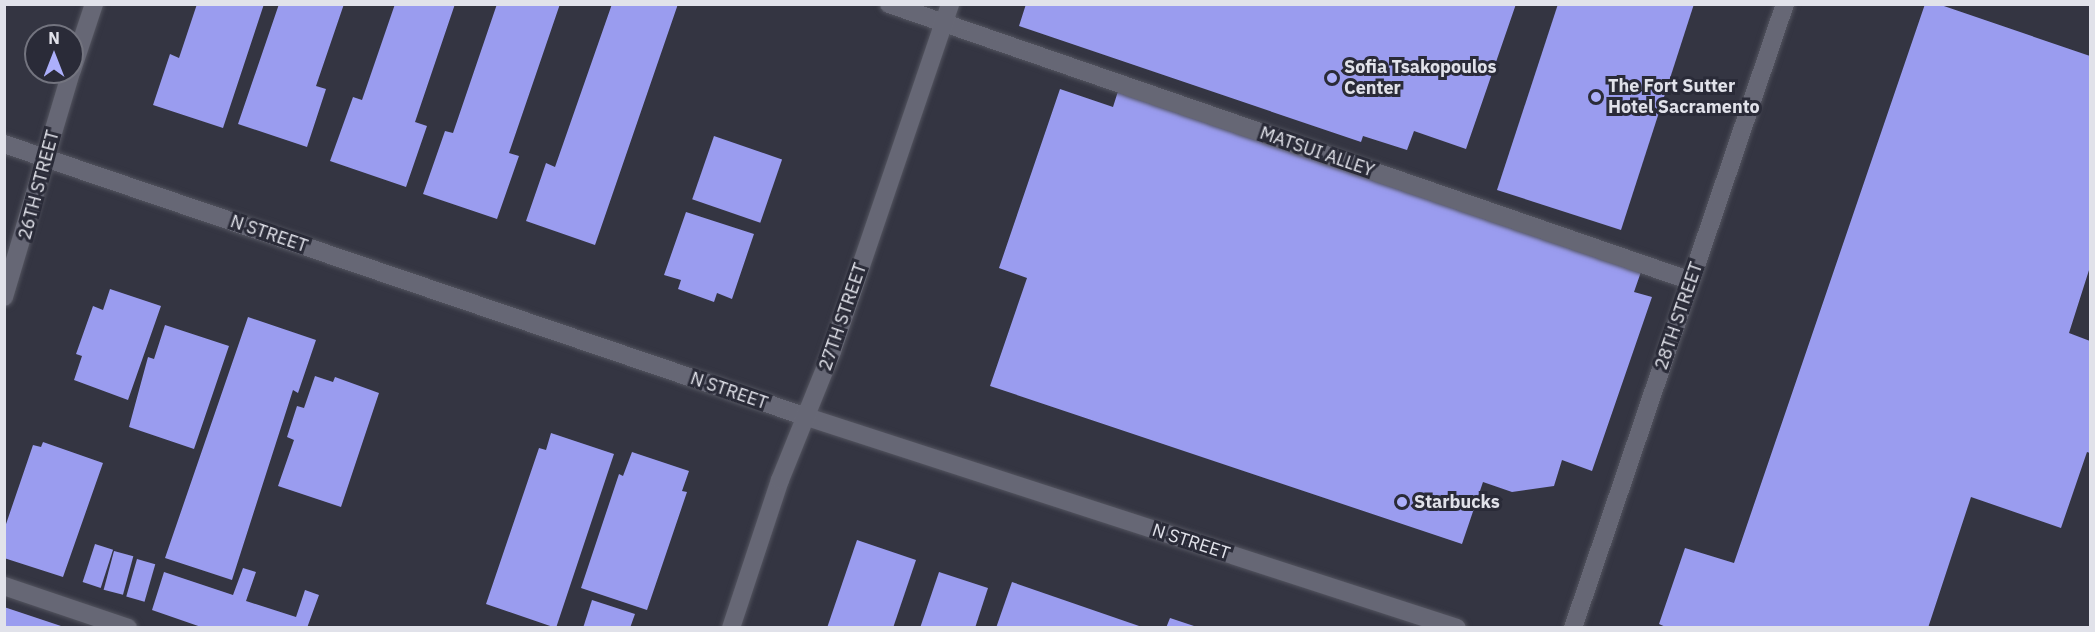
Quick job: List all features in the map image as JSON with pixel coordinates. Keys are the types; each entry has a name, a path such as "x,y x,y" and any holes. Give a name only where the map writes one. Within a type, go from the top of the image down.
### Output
{"street":[{"name":"26TH STREET","path":"84,34 94,4"},
{"name":"MATSUI ALLEY","path":"889,4 1691,281"},
{"name":"27TH STREET","path":"731,627 780,480 807,417 950,4"},
{"name":"28TH STREET","path":"1573,627 1785,4"},
{"name":"26TH STREET","path":"4,297 68,84"},
{"name":"N STREET","path":"4,144 807,417 1457,627"},
{"path":"4,586 128,627"}],"building":[{"path":"197,4 264,4 223,128 153,105 170,54 179,58"},
{"path":"279,4 344,4 316,86 326,89 307,147 238,124"},
{"path":"395,4 455,4 415,122 427,126 406,187 330,161 353,97 362,100"},
{"path":"497,4 560,4 509,153 519,156 497,219 423,194 445,131 453,133"},
{"path":"612,4 678,4 595,245 526,221 546,163 555,167"},
{"name":"Sofia Tsakopoulos Center","path":"1026,4 1516,4 1466,149 1414,131 1407,150 1363,136 1361,142 1019,26"},
{"name":"The Fort Sutter Hotel Sacramento","path":"1558,4 1694,4 1621,230 1497,190"},
{"path":"1925,4 1938,4 2090,56 2090,267 2069,333 2090,341 2090,453 2087,452 2061,528 1971,497 1928,628 1668,628 1659,624 1685,548 1734,563"},
{"path":"1120,85 1643,266 1634,292 1652,297 1592,471 1562,460 1554,486 1512,492 1483,482 1462,544 990,386 1027,278 999,268 1060,89 1113,107"},
{"path":"714,136 782,159 760,223 692,199"},
{"path":"686,212 754,234 732,299 717,293 714,302 678,289 681,280 664,275"},
{"path":"110,289 161,306 128,400 74,380 82,356 76,354 93,306 103,310"},
{"path":"248,317 316,340 298,393 293,390 232,580 165,558"},
{"path":"165,325 229,346 194,449 129,427 148,357 154,359"},
{"path":"315,376 333,382 335,377 379,393 341,507 278,486 294,440 287,437 297,406 304,408"},
{"path":"551,433 614,454 556,628 486,604 539,448 546,450"},
{"path":"43,442 103,463 63,577 4,558 4,530 33,445 41,447"},
{"path":"632,452 689,471 682,491 687,492 647,610 581,588 619,474 623,476"},
{"path":"857,540 916,560 893,628 827,628"},
{"path":"95,544 113,550 101,588 83,582"},
{"path":"114,551 133,556 123,595 104,590"},
{"path":"137,559 155,564 145,602 126,596"},
{"path":"243,568 256,572 246,601 296,617 305,590 319,595 307,628 204,628 152,610 164,572 233,595"},
{"path":"939,572 988,588 975,628 920,628"},
{"path":"1012,582 1142,627 1142,628 996,628"},
{"path":"592,600 635,614 630,628 583,628"},
{"path":"4,607 64,627 64,628 4,628"},
{"path":"1170,618 1197,627 1197,628 1166,628"}],"place":[{"name":"Sofia Tsakopoulos Center","path":"1332,78"},
{"name":"The Fort Sutter Hotel Sacramento","path":"1596,97"},
{"name":"Starbucks","path":"1402,502"}]}
